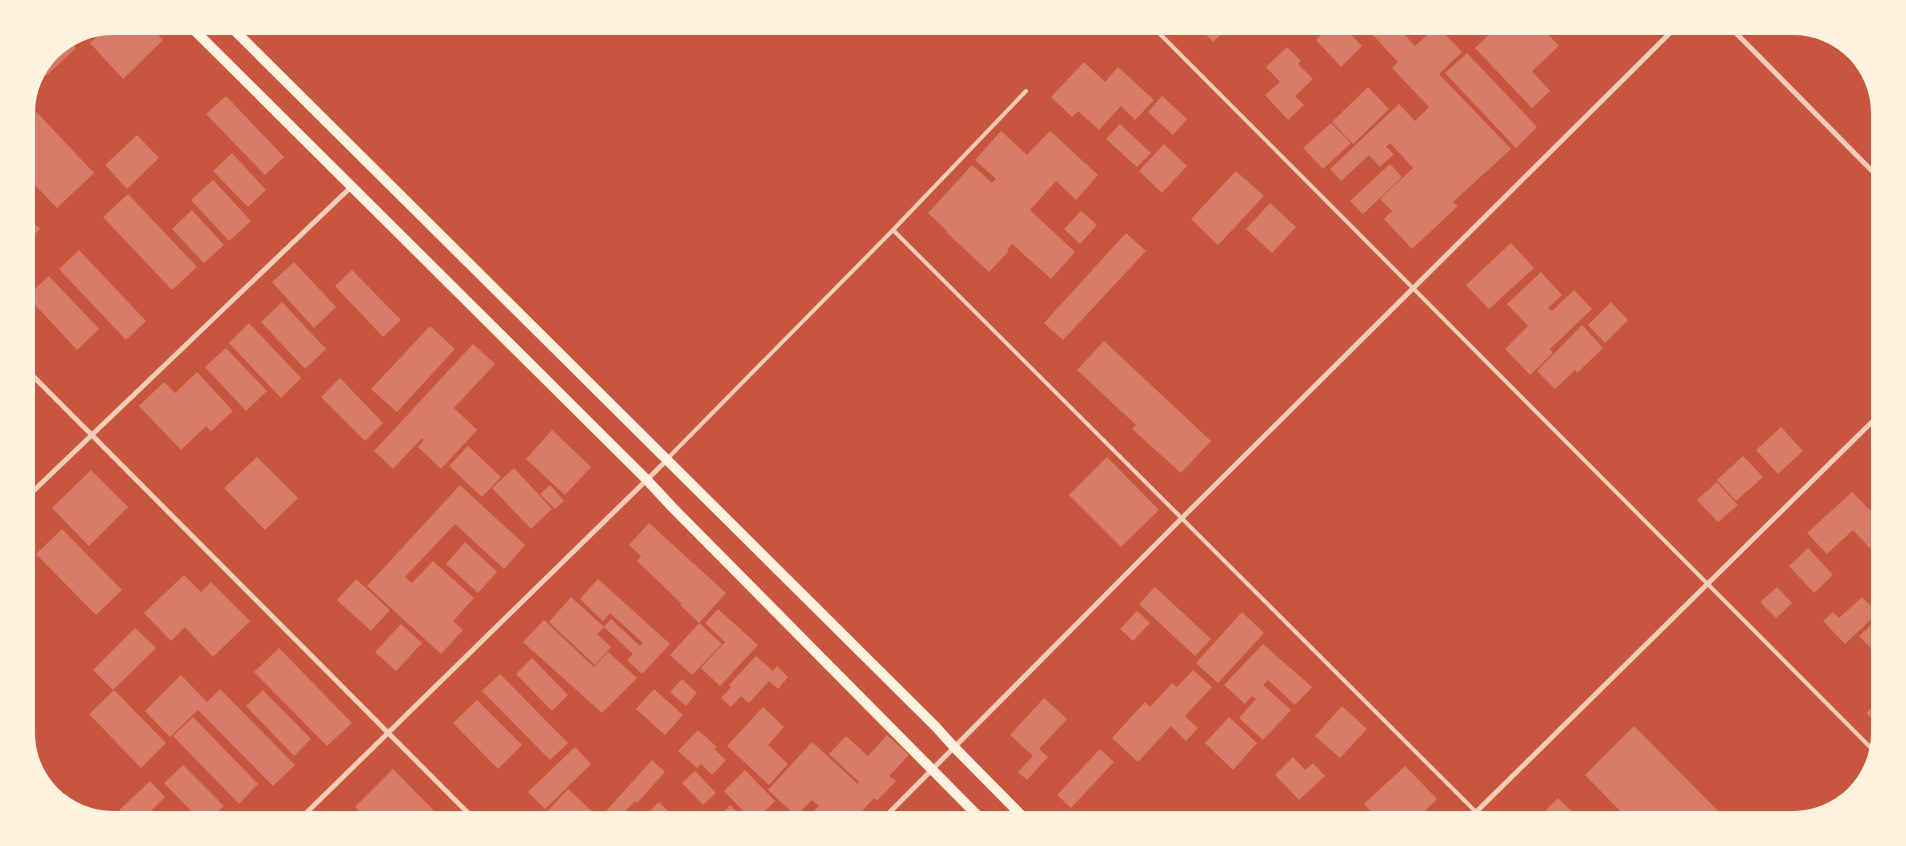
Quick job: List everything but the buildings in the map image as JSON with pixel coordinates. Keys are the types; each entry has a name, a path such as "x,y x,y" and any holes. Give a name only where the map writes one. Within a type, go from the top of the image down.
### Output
{"main road":[{"path":"199,35 647,480 973,811"},
{"path":"239,35 936,726 1017,811"}],"street":[{"path":"891,811 1182,518 1668,35"},
{"path":"1738,35 1871,170"},
{"path":"35,489 352,185"},
{"path":"35,378 466,811"},
{"path":"1477,811 1871,423"},
{"path":"308,811 667,460"}],"lane":[{"path":"1161,35 1870,747"},
{"path":"667,460 893,230 1026,91"},
{"path":"893,230 1475,811"}]}
